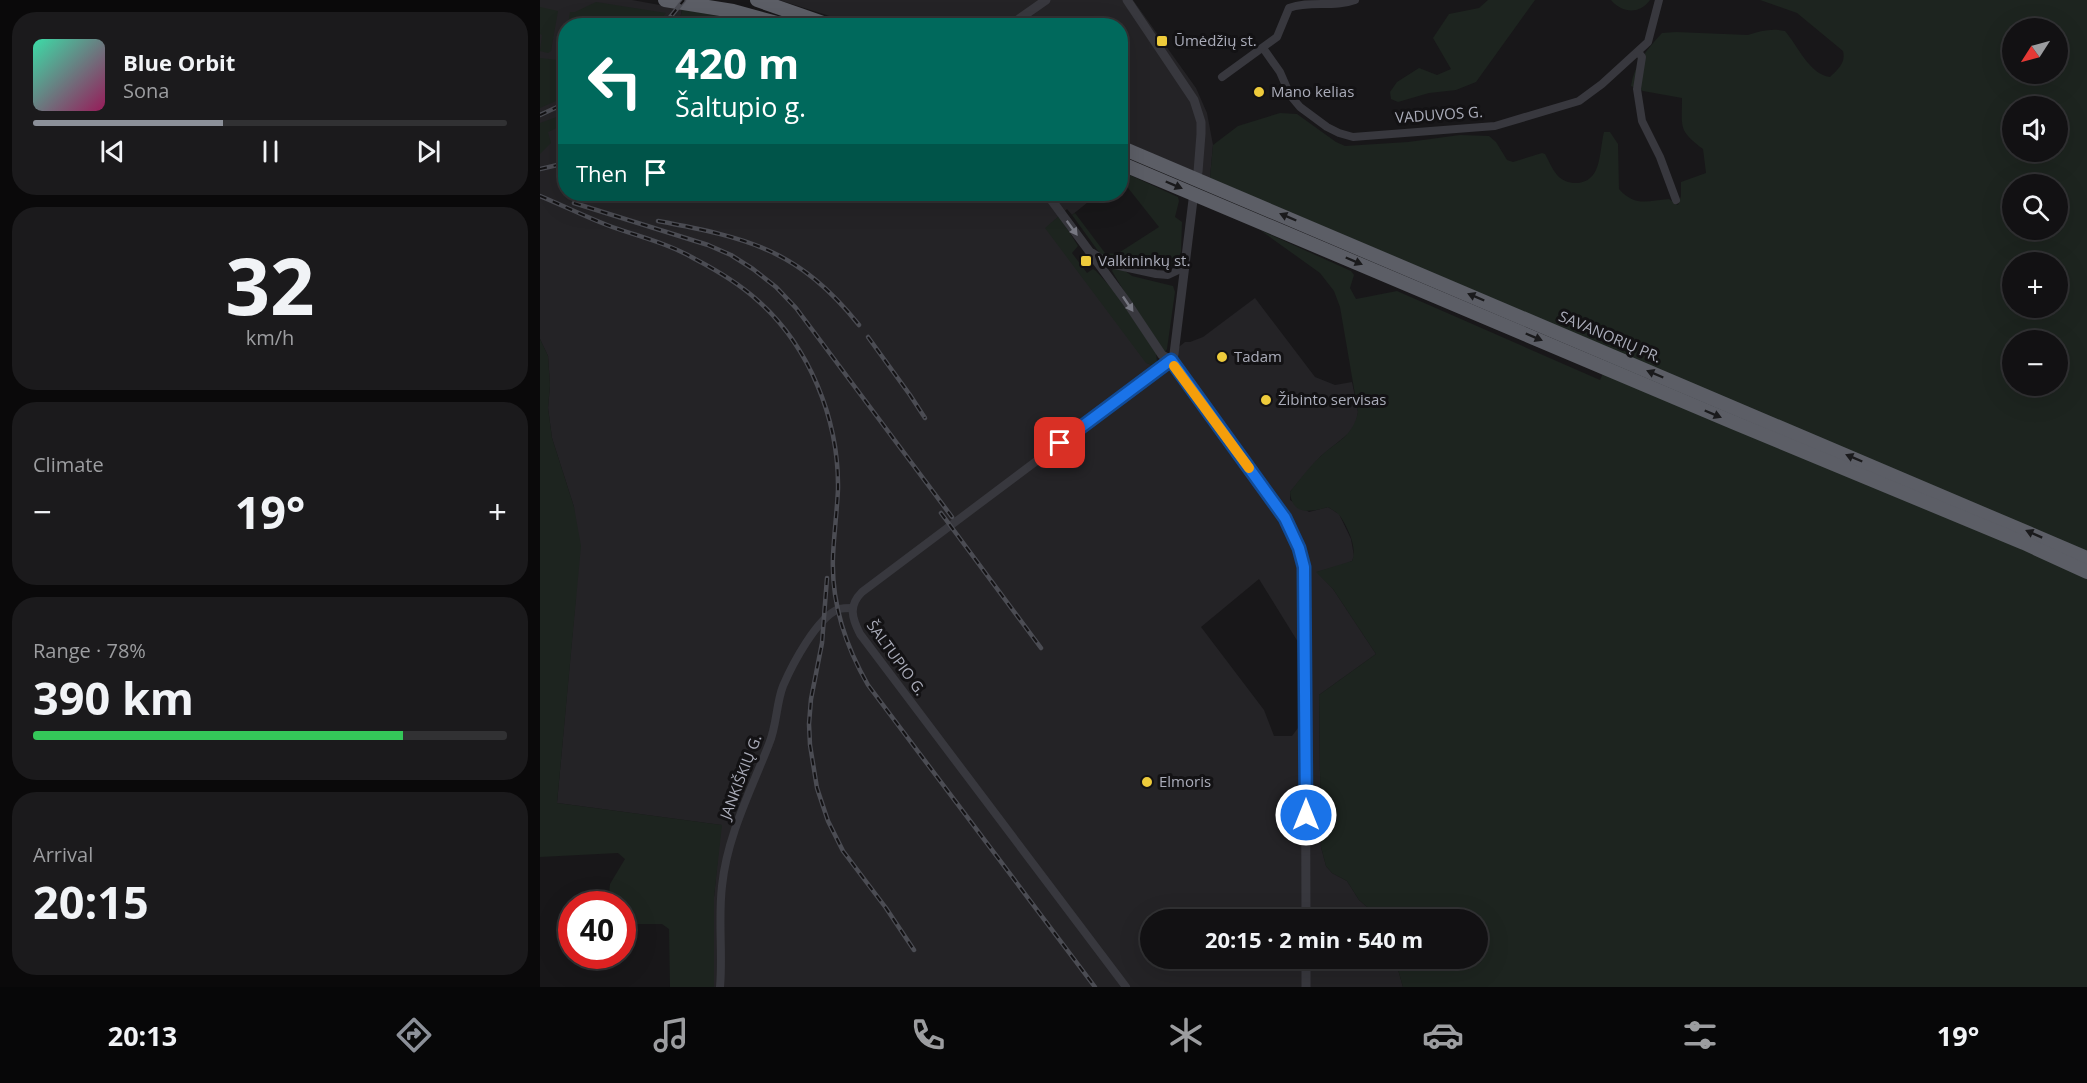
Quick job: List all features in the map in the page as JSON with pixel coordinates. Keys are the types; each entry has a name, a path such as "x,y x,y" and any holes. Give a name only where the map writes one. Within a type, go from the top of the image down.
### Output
{"highway":[{"path":"665,0 733,11 759,18"},
{"path":"757,0 809,18"},
{"name":"SAVANORIŲ PR.","path":"1128,150 2087,558"},
{"name":"SAVANORIŲ PR.","path":"1128,166 2024,543 2087,572"}],"street":[{"path":"1020,18 1046,0"},
{"path":"1128,0 1194,100 1201,122 1202,135 1198,172"},
{"path":"1222,77 1277,37 1289,8 1295,5 1348,3 1355,0"},
{"name":"VADUVOS G.","path":"1263,48 1280,72 1290,95 1300,107 1339,133 1353,137 1495,126 1579,101 1590,94 1648,42 1659,0"},
{"name":"VADUVOS G.","path":"1638,52 1642,57 1636,89 1642,121 1660,157 1676,200"},
{"path":"1171,360 1174,354 1193,200"},
{"path":"1052,201 1162,355 1171,360 1285,518 1299,548 1304,567 1305,598 1306,909"},
{"path":"1088,249 1105,262 1156,274 1168,274 1185,267"},
{"name":"ŠALTUPIO G.","path":"1126,987 860,634 853,622 852,608 854,601 862,592 1171,360"},
{"name":"JANKIŠKIŲ G.","path":"720,987 722,969 721,888 726,864 738,822 771,741 783,687 812,634 824,620 837,609 852,608"},
{"path":"1306,969 1306,987"}],"shaded area":[{"path":"540,0 632,0 682,9 680,18 558,18 558,201 1089,201 1072,215 1067,209 1046,228 1147,363 1155,366 1185,342 1203,337 1255,298 1315,377 1335,385 1352,382 1358,412 1356,424 1348,434 1321,456 1290,492 1290,500 1309,512 1328,507 1339,514 1351,539 1354,556 1352,561 1317,572 1333,589 1376,654 1319,695 1321,847 1326,866 1332,873 1347,881 1359,900 1369,909 1140,909 1140,969 1398,969 1403,987 714,987 714,897 721,825 557,803 576,595 574,507 552,438 548,408 550,385 548,356 540,339","holes":["1259,579 1298,642 1298,728 1292,736 1274,736 1264,710 1201,627"]},
{"path":"779,0 1133,0 1196,88 1207,113 1213,145 1210,178 1128,143 1128,18 836,18"},
{"path":"1488,0 1535,0 1476,82 1456,90 1429,93 1398,102 1391,99 1390,92 1397,82 1419,68 1437,75 1451,69 1433,38 1449,14 1479,8"},
{"path":"1611,0 1650,0 1636,10 1625,10"},
{"path":"1760,0 2087,0 2087,987 1403,987 1398,969 1488,969 1488,909 1369,909 1359,900 1347,881 1332,873 1326,866 1321,847 1319,695 1376,654 1333,589 1316,572 1352,561 1353,544 1346,525 1339,515 1328,507 1309,511 1298,509 1294,505 1290,492 1318,459 1349,432 1358,412 1340,307 1334,291 1320,273 1260,230 1351,271 1354,275 1350,288 1356,299 1397,291 1600,380 1614,350 1210,178 1213,145 1238,126 1280,113 1297,114 1345,146 1408,142 1460,135 1489,136 1496,142 1507,160 1513,162 1542,153 1545,154 1555,173 1562,179 1578,183 1593,175 1599,161 1604,132 1610,132 1618,144 1619,189 1636,201 1669,199 1678,205 1681,196 1681,182 1706,173 1703,149 1689,137 1683,128 1682,98 1643,91 1631,86 1642,57 1662,33 1748,35 1766,30 1785,31 1810,65 1816,71 1830,77 1842,62 1843,51 1797,13"},
{"path":"596,2 666,13 662,18 569,18 570,12"},
{"path":"540,7 558,11 551,51 548,53 540,51 542,35 540,34"},
{"path":"682,9 730,18 680,18"},
{"path":"540,58 558,60 558,100 540,108"},
{"path":"558,117 558,127 548,132 551,143 540,154 540,123"},
{"path":"1128,174 1178,197 1175,217 1182,222 1181,252 1175,265 1161,269 1108,259 1101,255 1072,215 1075,213 1105,253 1117,254 1159,227 1128,188"},
{"path":"1059,216 1078,246 1072,253 1087,273 1093,269 1096,271 1115,292 1156,353 1155,366 1146,363 1045,228"},
{"path":"1113,269 1173,286 1175,292 1165,352 1151,336 1112,271"},
{"path":"540,339 548,356 550,385 548,408 552,438 574,507 581,546 557,803 722,825 714,897 714,987 670,987 669,929 662,924 636,924 636,891 609,891 610,884 625,859 618,853 540,857"}],"railway":[{"path":"669,18 684,0"},
{"path":"540,115 558,107"},
{"path":"540,169 558,165"},
{"path":"540,196 607,225 685,253 734,282 756,299 791,338 806,361 817,385 833,436 838,489 833,556 834,590 846,639 860,670 868,685 1095,987"},
{"path":"574,203 708,245 731,255 776,287 796,308 952,517"},
{"path":"658,221 719,234 770,251 815,280 859,325"},
{"path":"868,337 925,418"},
{"path":"941,513 1041,648"},
{"path":"827,578 822,643 811,699 809,724 817,788 828,821 843,851 914,950"}],"slow traffic":[{"path":"1174,366 1249,468"}],"place":[{"name":"Ūmėdžių st.","path":"1162,41"},
{"name":"Mano kelias","path":"1259,92"},
{"name":"Valkininkų st.","path":"1086,261"},
{"name":"Tadam","path":"1222,357"},
{"name":"Žibinto servisas","path":"1266,400"},
{"name":"Elmoris","path":"1147,782"}],"route":[{"path":"1060,443 1171,360 1285,518 1293,532 1304,567 1306,815"}]}
